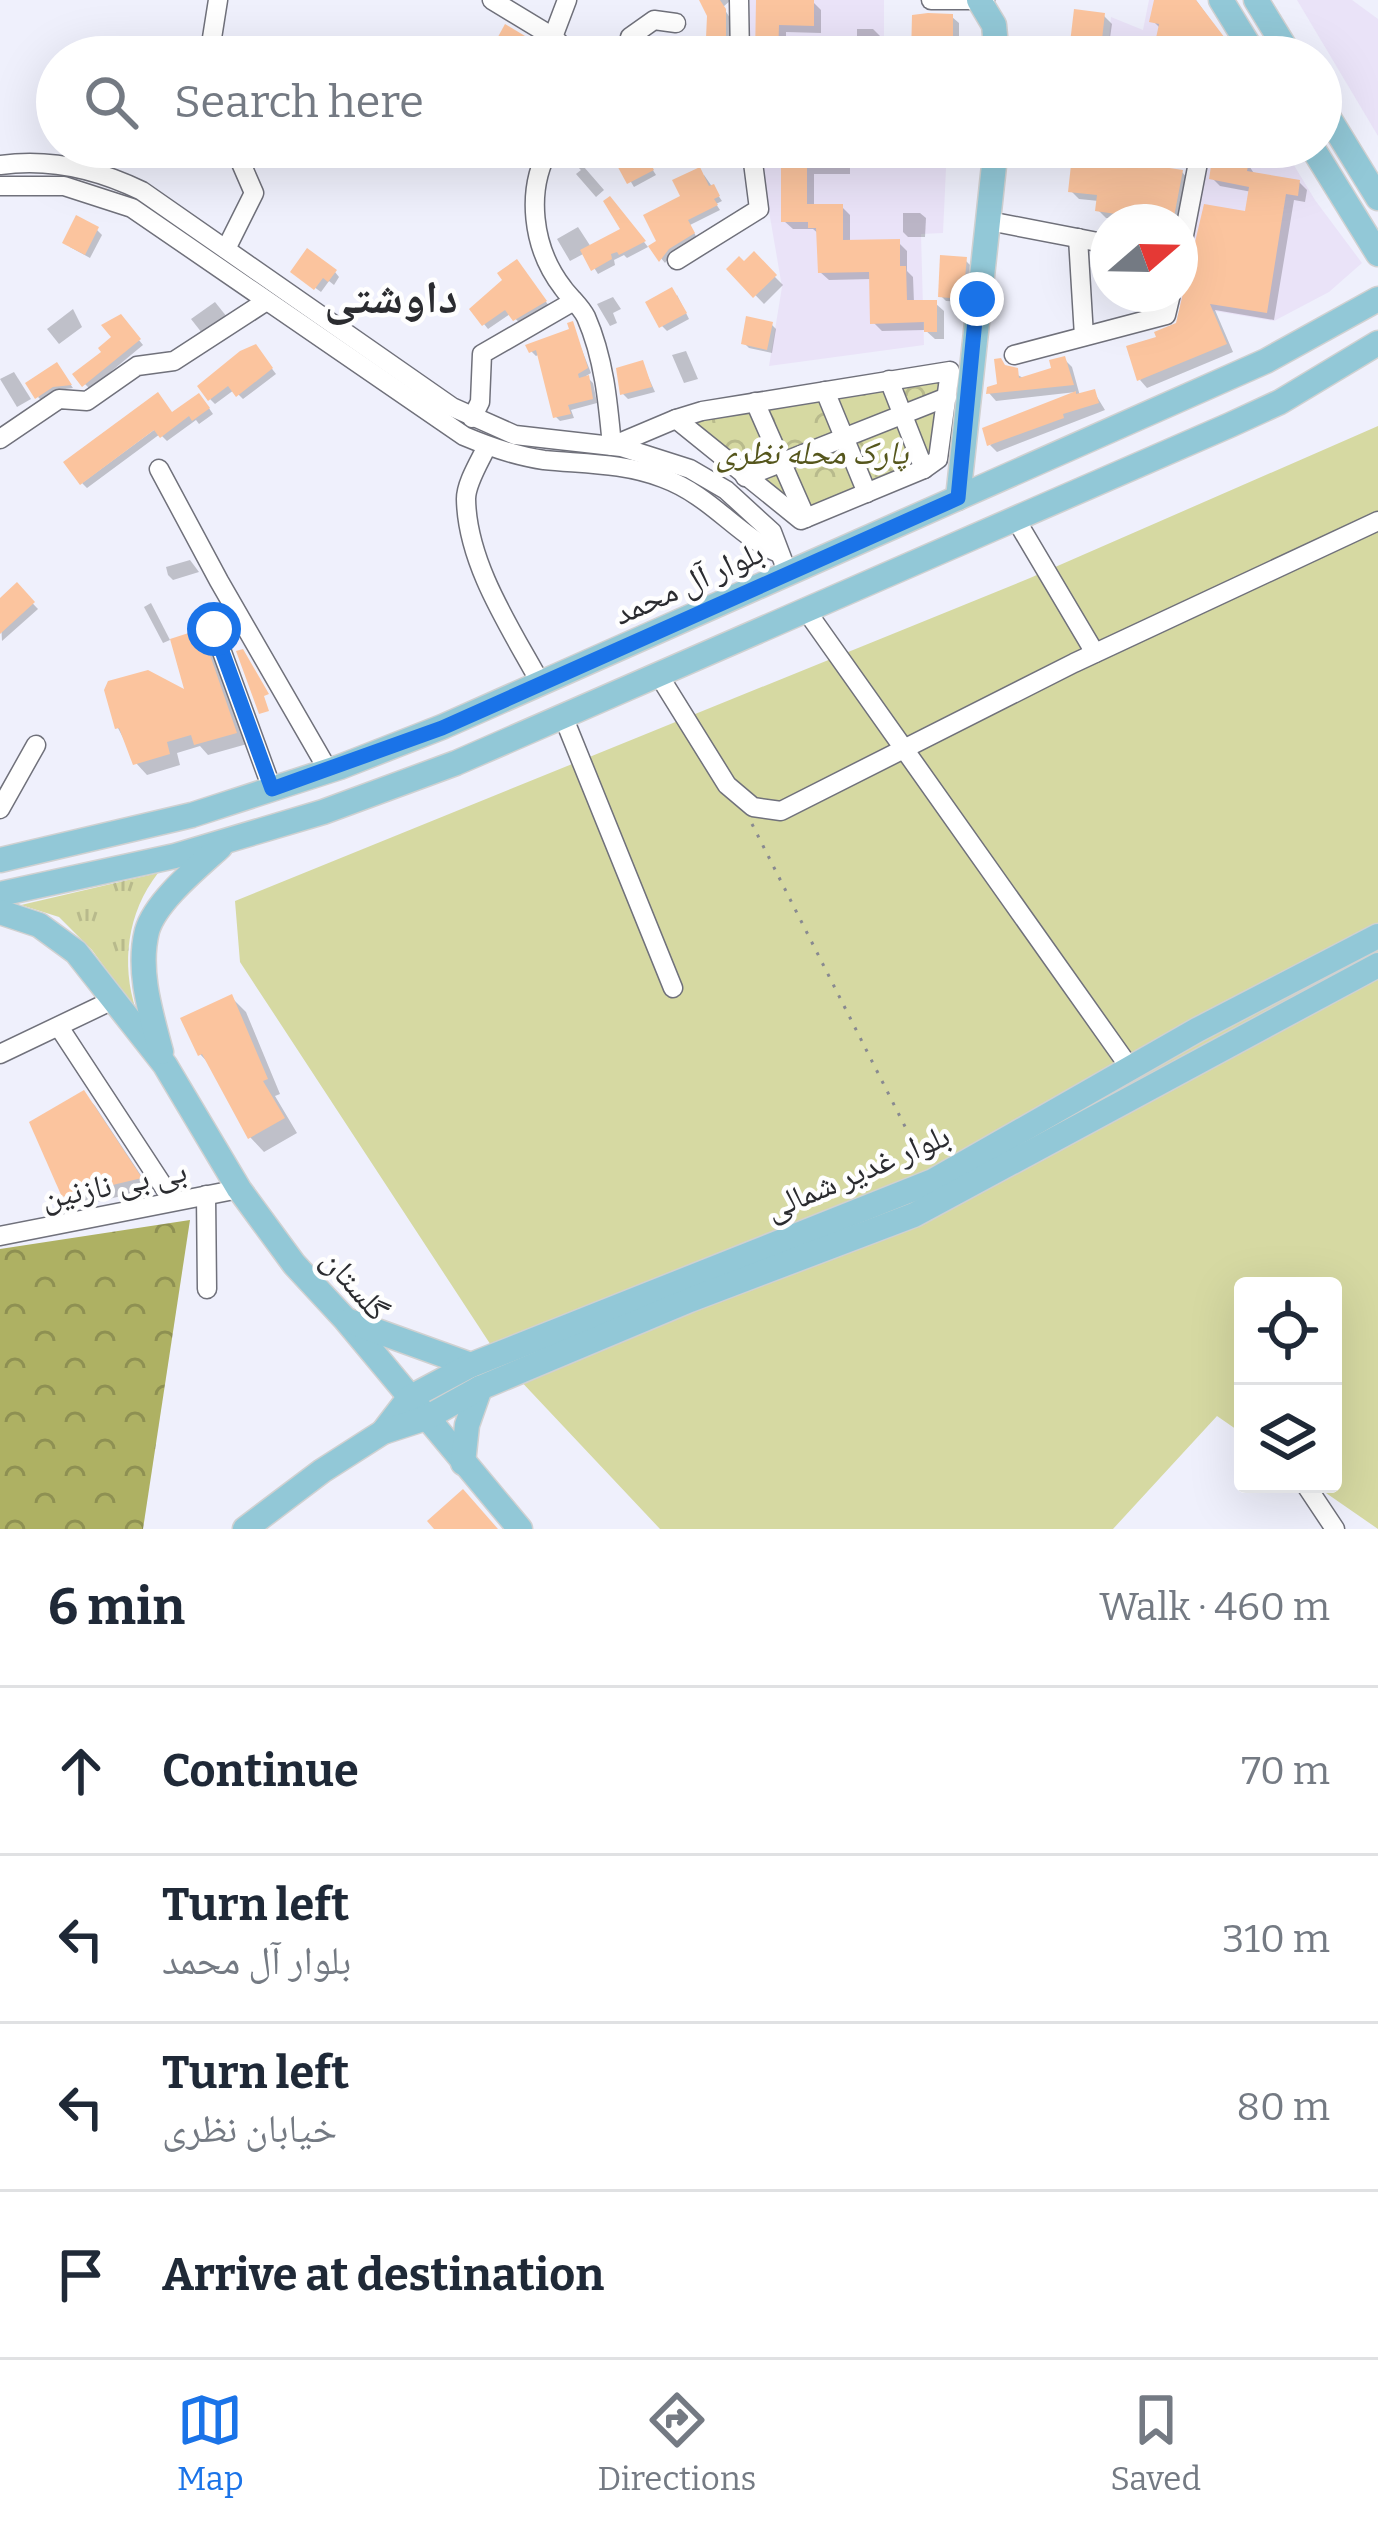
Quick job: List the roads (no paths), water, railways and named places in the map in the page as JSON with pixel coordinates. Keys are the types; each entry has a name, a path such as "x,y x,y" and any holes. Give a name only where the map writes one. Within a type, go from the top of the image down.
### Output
{"main road":[{"path":"1221,0 1243,36"},
{"path":"1256,0 1278,36"},
{"path":"981,1 995,36"},
{"path":"1342,140 1378,198"},
{"path":"958,498 994,168"},
{"path":"1325,168 1378,254"},
{"name":"بلوار آل محمد","path":"0,860 192,814 442,728 783,564 958,498 1266,361 1378,299"},
{"path":"0,894 175,856 323,812 456,763 1280,401 1378,343"},
{"path":"1266,361 1282,370 1288,381 1287,395 1280,401"},
{"path":"442,728 456,763"},
{"name":"گلستان","path":"165,1065 145,994 147,929 176,888 226,841"},
{"name":"گلستان","path":"0,912 39,925 76,952 165,1065 239,1189 294,1264 520,1529"},
{"name":"بلوار غدیر شمالی","path":"383,1432 426,1418 475,1377 933,1181 1130,1068 1378,936"},
{"name":"بلوار غدیر شمالی","path":"409,1398 914,1215 1378,965"},
{"path":"345,1319 475,1377 463,1462"},
{"path":"245,1529 383,1432 409,1398"}],"street":[{"path":"212,36 218,0"},
{"path":"492,0 551,36"},
{"path":"553,36 567,0"},
{"path":"738,0 739,36"},
{"path":"931,0 981,1"},
{"path":"631,36 654,20 676,23"},
{"path":"0,165 36,164"},
{"path":"69,168 105,175 142,191 472,418 531,438 612,446 671,461 709,479 772,532 783,564"},
{"path":"226,249 254,193 243,168"},
{"path":"538,168 535,219 551,268 583,310 599,351 612,446"},
{"path":"677,260 759,209 754,168"},
{"path":"1190,204 1197,168"},
{"path":"0,186 64,186 131,208 442,424 487,446 527,457 618,466 664,478 715,506 783,564"},
{"path":"989,221 1090,240"},
{"path":"1078,238 1084,336"},
{"path":"472,418 480,402 482,354 574,301"},
{"path":"0,439 58,399 87,401 137,365 175,361 266,302"},
{"path":"1014,355 1167,312"},
{"path":"612,446 676,419 950,371 938,459 801,520 676,419"},
{"path":"889,380 923,469"},
{"path":"825,391 867,493"},
{"path":"746,477 947,397"},
{"path":"755,402 806,518"},
{"path":"487,446 465,495 476,548 497,603 541,684"},
{"path":"160,469 328,770"},
{"path":"1015,518 1095,653"},
{"path":"658,674 735,792 753,807 782,811 1095,653 1378,521"},
{"path":"805,609 1130,1068"},
{"path":"214,629 272,789"},
{"path":"563,716 673,988"},
{"path":"0,809 36,745"},
{"path":"0,1054 115,999"},
{"path":"59,1027 173,1201"},
{"name":"بی بی نازنین","path":"0,1236 239,1189"},
{"path":"206,1195 207,1289"},
{"path":"1311,1493 1334,1529"}],"district":[{"name":"داوشتی","path":"391,297"}],"park label":[{"name":"پارک محله نظری","path":"812,452"}]}
